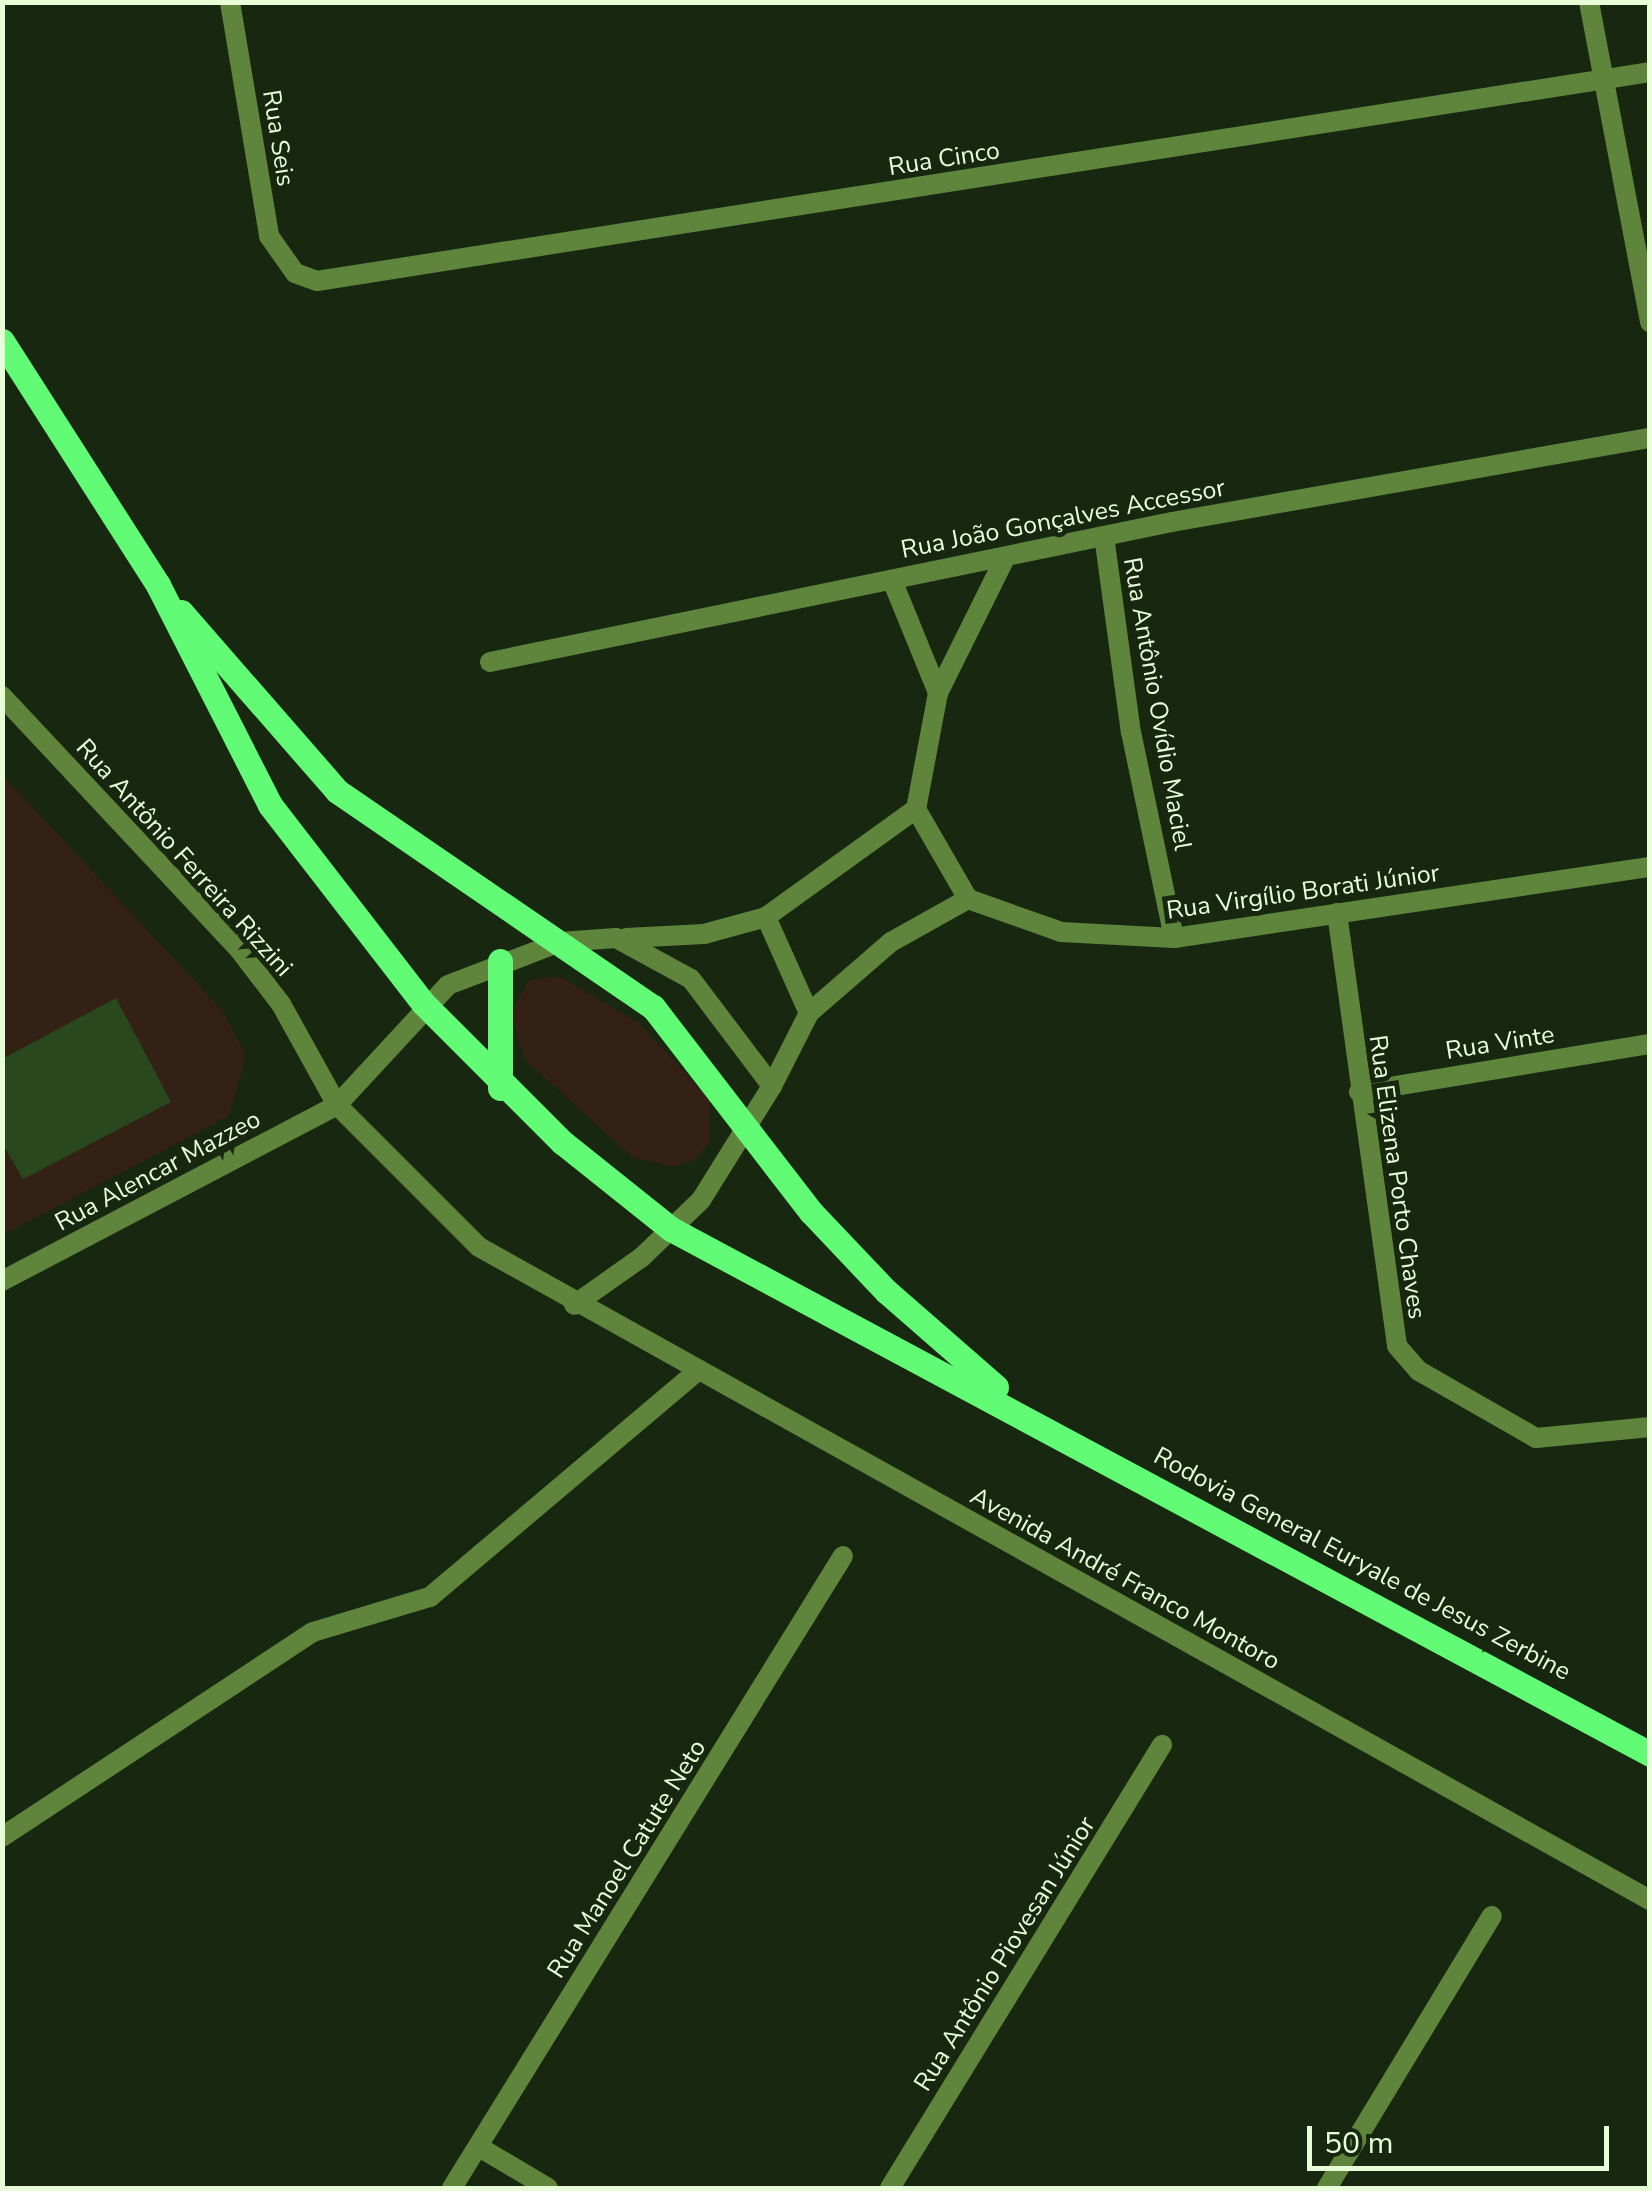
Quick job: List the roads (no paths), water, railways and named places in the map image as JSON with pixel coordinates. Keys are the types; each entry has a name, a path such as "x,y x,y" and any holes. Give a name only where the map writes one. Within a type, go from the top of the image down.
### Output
{"main road":[{"name":"Rodovia General Euryale de Jesus Zerbine","path":"2,340 158,585 270,806 423,1004 500,1088 671,1229 1650,1754"},
{"name":"Rodovia General Euryale de Jesus Zerbine","path":"158,585 337,791 653,1007 748,1129 886,1292 1046,1427"},
{"path":"500,962 500,1088"}],"street":[{"name":"Rua Seis","path":"230,2 269,236 295,273"},
{"path":"1589,2 1650,322"},
{"name":"Rua Cinco","path":"295,273 341,280 1650,72"},
{"name":"Rua João Gonçalves Accessor","path":"490,662 892,580 1003,562 1104,536 1650,438"},
{"name":"Rua Antônio Ovídio Maciel","path":"1104,536 1131,732 1174,938"},
{"path":"574,1304 671,1229 748,1129 809,1013 891,942 968,899 916,809 938,694 1003,562"},
{"path":"892,580 938,694"},
{"name":"Rua Antônio Ferreira Rizzini","path":"2,696 238,948 281,1004 338,1104 479,1247 574,1304"},
{"path":"338,1104 423,1004 500,962 560,942 704,934 766,917 916,809"},
{"name":"Rua Virgílio Borati Júnior","path":"968,899 1061,932 1174,938 1650,867"},
{"name":"Rua Elizena Porto Chaves","path":"1337,913 1397,1346 1419,1370 1536,1438 1650,1427"},
{"path":"766,917 809,1013"},
{"path":"616,938 691,979 720,1007 772,1086"},
{"name":"Rua Vinte","path":"1359,1092 1650,1044"},
{"name":"Rua Alencar Mazzeo","path":"2,1281 338,1104"},
{"name":"Avenida André Franco Montoro","path":"574,1304 1650,1900"},
{"path":"2,1837 313,1632 430,1598 699,1370"},
{"name":"Rua Manoel Catute Neto","path":"452,2188 843,1556"},
{"name":"Rua Antônio Piovesan Júnior","path":"890,2188 1162,1745"},
{"path":"1326,2188 1492,1916"},
{"path":"479,2147 548,2188"}]}
